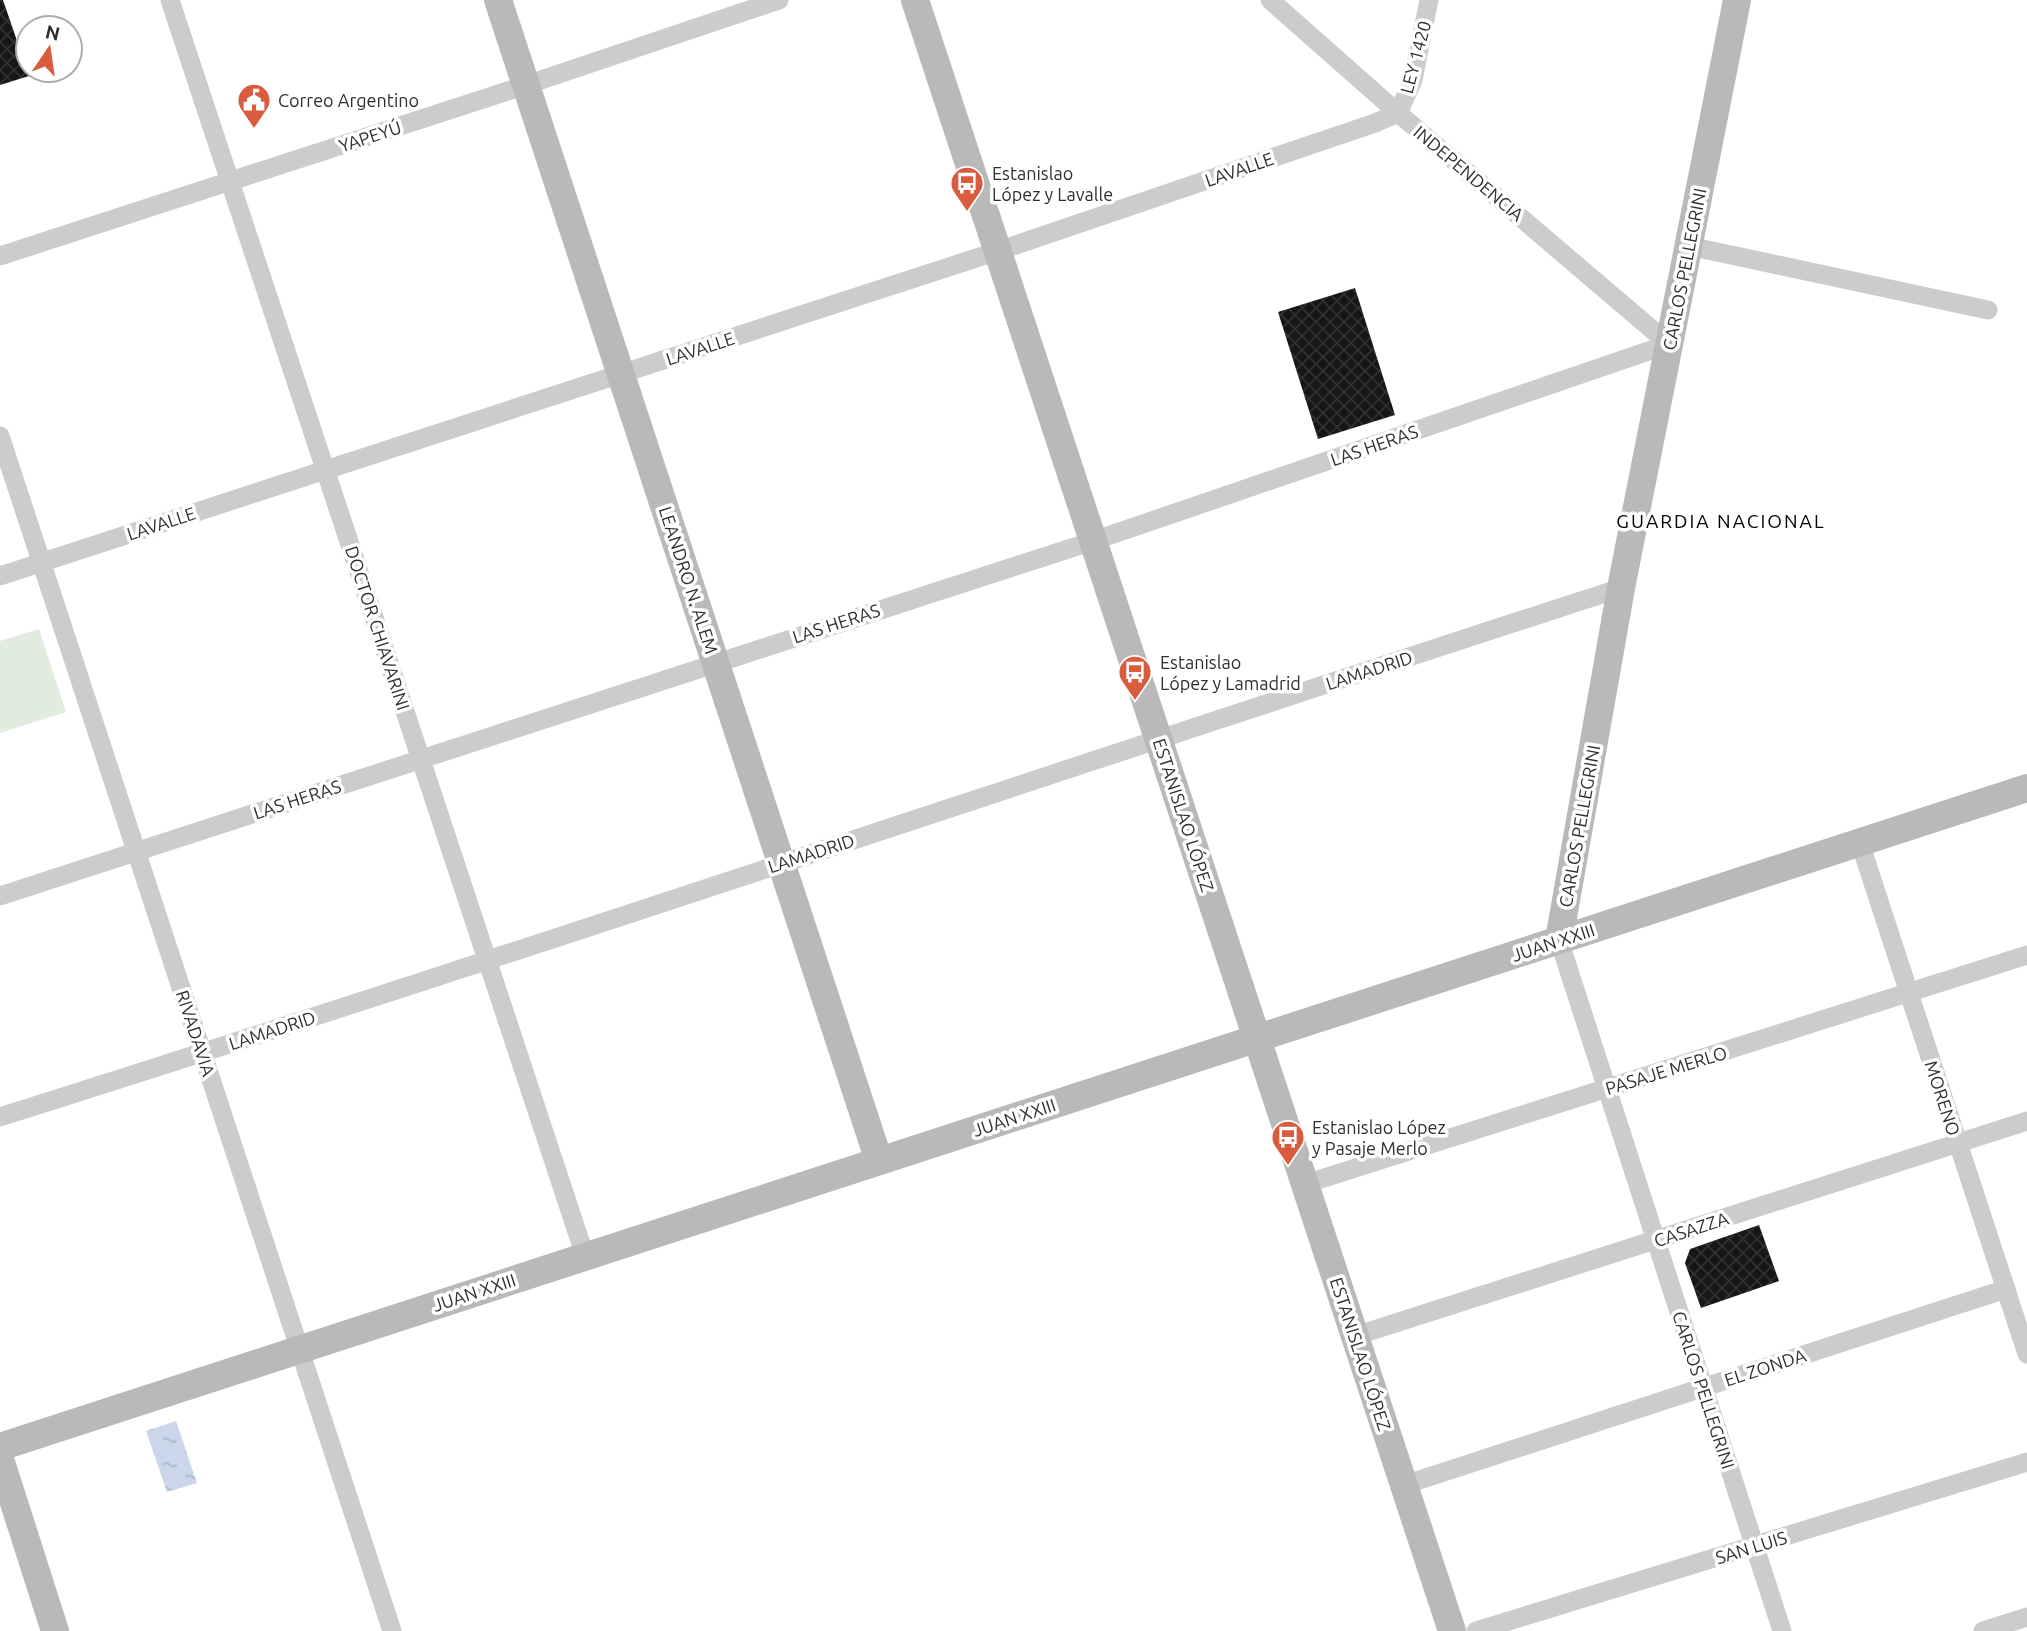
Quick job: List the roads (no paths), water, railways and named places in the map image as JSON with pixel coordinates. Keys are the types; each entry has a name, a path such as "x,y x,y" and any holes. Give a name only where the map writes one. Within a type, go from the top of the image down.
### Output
{"main road":[{"name":"LEANDRO N. ALEM","path":"498,0 879,1161"},
{"name":"ESTANISLAO LÓPEZ","path":"915,0 1452,1631"},
{"name":"CARLOS PELLEGRINI","path":"1559,940 1621,588 1737,0"},
{"name":"JUAN XXIII","path":"0,1447 2027,788"},
{"path":"0,1459 55,1631"}],"street":[{"name":"DOCTOR CHIAVARINI","path":"170,0 585,1256"},
{"name":"YAPEYÚ","path":"0,256 779,0"},
{"name":"INDEPENDENCIA","path":"1270,0 1669,344"},
{"name":"LEY 1420","path":"1398,113 1413,80 1429,0"},
{"name":"LAVALLE","path":"0,576 998,251 1398,113"},
{"path":"1689,246 1988,310"},
{"name":"LAS HERAS","path":"0,896 1093,541 1669,344"},
{"name":"RIVADAVIA","path":"0,436 393,1631"},
{"name":"LAMADRID","path":"0,1117 203,1053 1621,588"},
{"name":"MORENO","path":"1860,843 2027,1354"},
{"name":"CARLOS PELLEGRINI","path":"1559,940 1782,1631"},
{"name":"PASAJE MERLO","path":"1305,1184 2027,955"},
{"name":"CASAZZA","path":"1355,1336 2027,1121"},
{"name":"EL ZONDA","path":"1404,1485 2006,1289"},
{"name":"SAN LUIS","path":"1476,1631 2027,1462"},
{"path":"1983,1631 2027,1617"}],"water":[{"path":"176,1421 197,1483 167,1492 146,1431"}],"place":[{"name":"Correo Argentino","path":"254,130"},
{"name":"Estanislao López y Lavalle","path":"967,213"},
{"name":"Estanislao López y Lamadrid","path":"1135,702"},
{"name":"Estanislao López y Pasaje Merlo","path":"1288,1167"}],"district":[{"name":"GUARDIA NACIONAL","path":"1721,521"}]}
